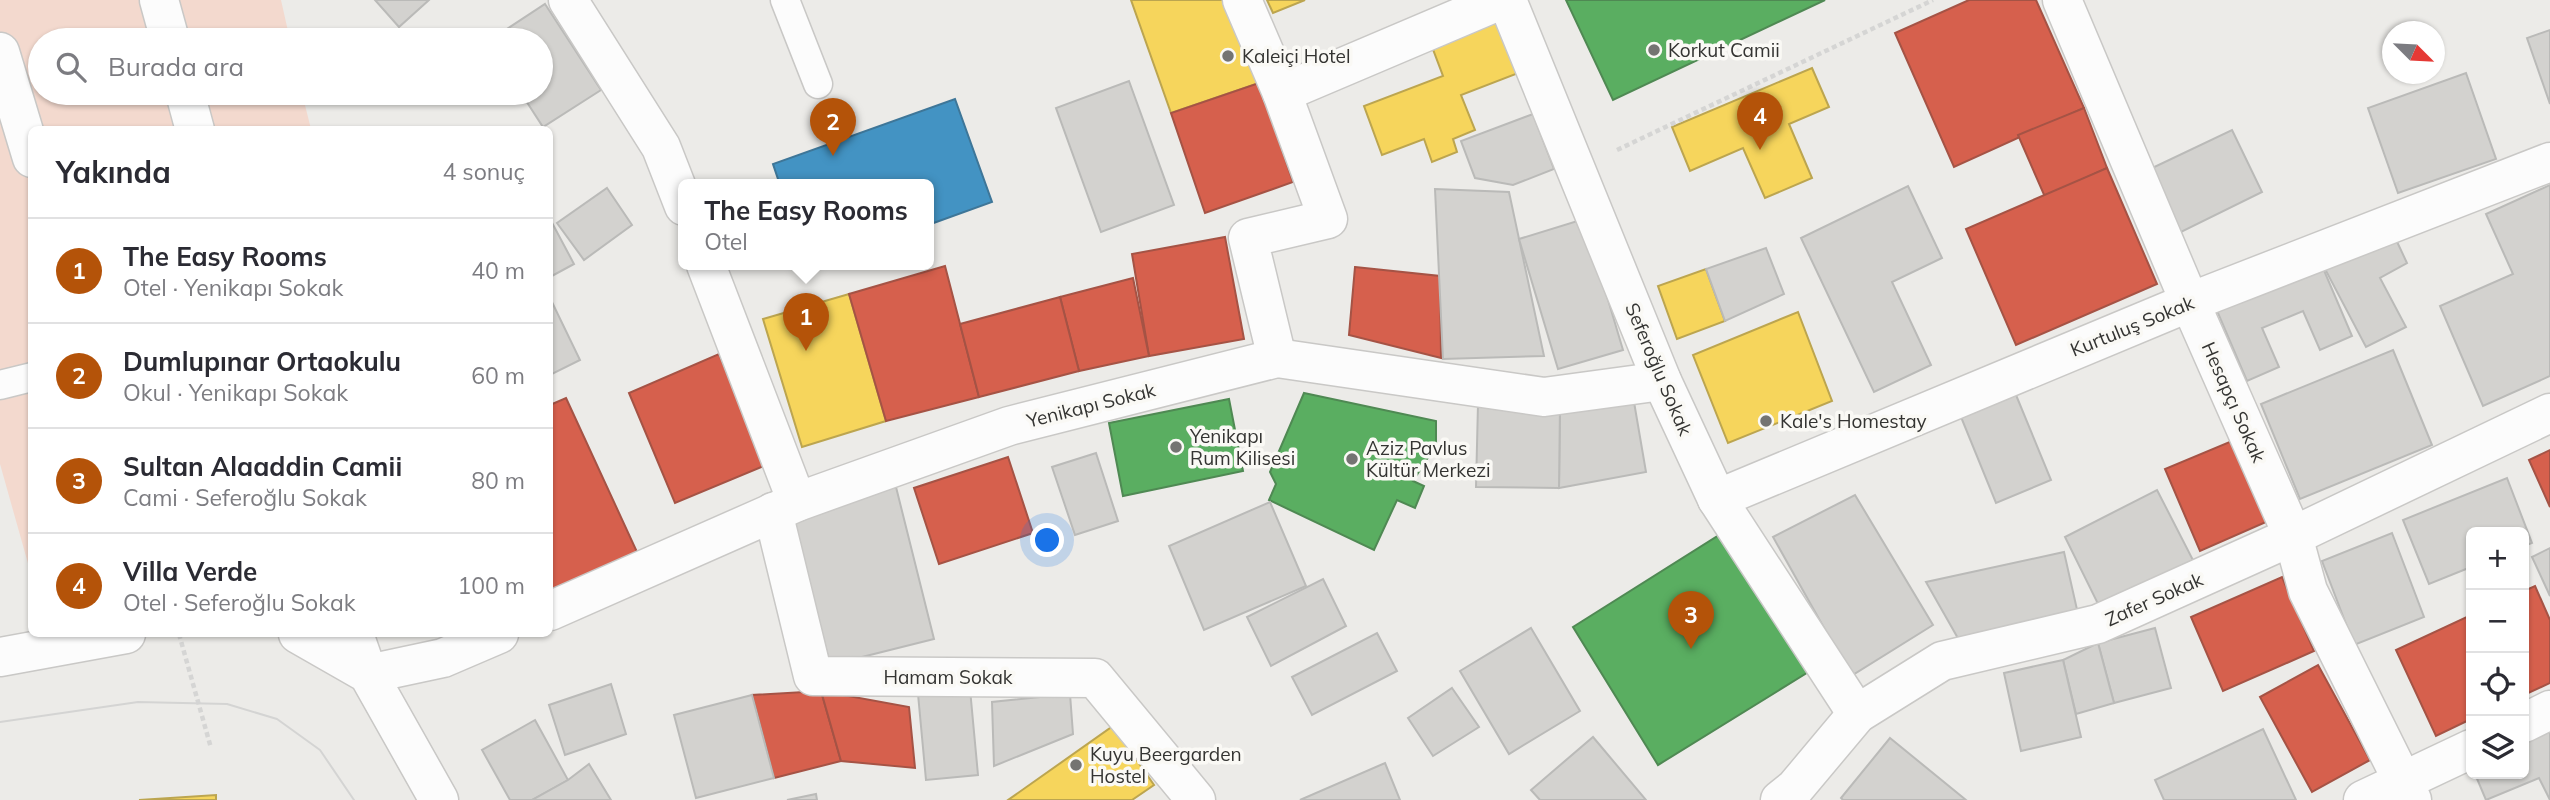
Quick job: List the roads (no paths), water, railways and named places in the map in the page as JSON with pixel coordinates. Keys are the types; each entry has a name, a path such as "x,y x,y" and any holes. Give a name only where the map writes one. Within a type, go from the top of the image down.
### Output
{"street":[{"path":"159,0 167,28"},
{"path":"568,0 661,147 678,191"},
{"path":"1242,0 1282,93 1328,219 1248,239 1277,358"},
{"path":"1282,93 1501,0"},
{"name":"Seferoğlu Sokak","path":"1507,0 1662,381 1717,499 1857,714"},
{"name":"Hesapçı Sokak","path":"2069,2 2190,302 2293,536 2308,592 2408,791"},
{"path":"0,52 28,145"},
{"path":"188,105 194,126"},
{"name":"Kurtuluş Sokak","path":"1717,499 2190,302 2550,162"},
{"path":"708,270 785,507"},
{"name":"Yenikapı Sokak","path":"553,610 785,507 1009,426 1277,358 1544,397 1662,381"},
{"name":"Zafer Sokak","path":"1780,800 1795,788 1857,714 1942,661 2098,624 2293,536 2550,413"},
{"name":"Hamam Sokak","path":"785,507 813,677 1095,678 1196,800"},
{"path":"0,657 110,637"},
{"path":"303,637 368,674 443,658 492,637"},
{"path":"355,637 368,674 439,800"},
{"path":"2529,720 2550,710"},
{"path":"2363,800 2408,791 2466,752"}],"lane":[{"path":"785,0 818,84"},
{"path":"0,385 28,378"}],"tram line":[{"path":"0,722 138,702 227,704 277,719 320,750 354,800"}],"place":[{"name":"Korkut Camii","path":"1654,50"},
{"name":"Kaleiçi Hotel","path":"1228,56"},
{"name":"Villa Verde","path":"1760,150"},
{"name":"Dumlupınar Ortaokulu","path":"833,156"},
{"name":"The Easy Rooms","path":"806,351"},
{"name":"Kale's Homestay","path":"1766,421"},
{"name":"Yenikapı Rum Kilisesi","path":"1176,447"},
{"name":"Aziz Pavlus Kültür Merkezi","path":"1352,459"},
{"name":"Sultan Alaaddin Camii","path":"1691,649"},
{"name":"Kuyu Beergarden Hostel","path":"1076,765"}]}
